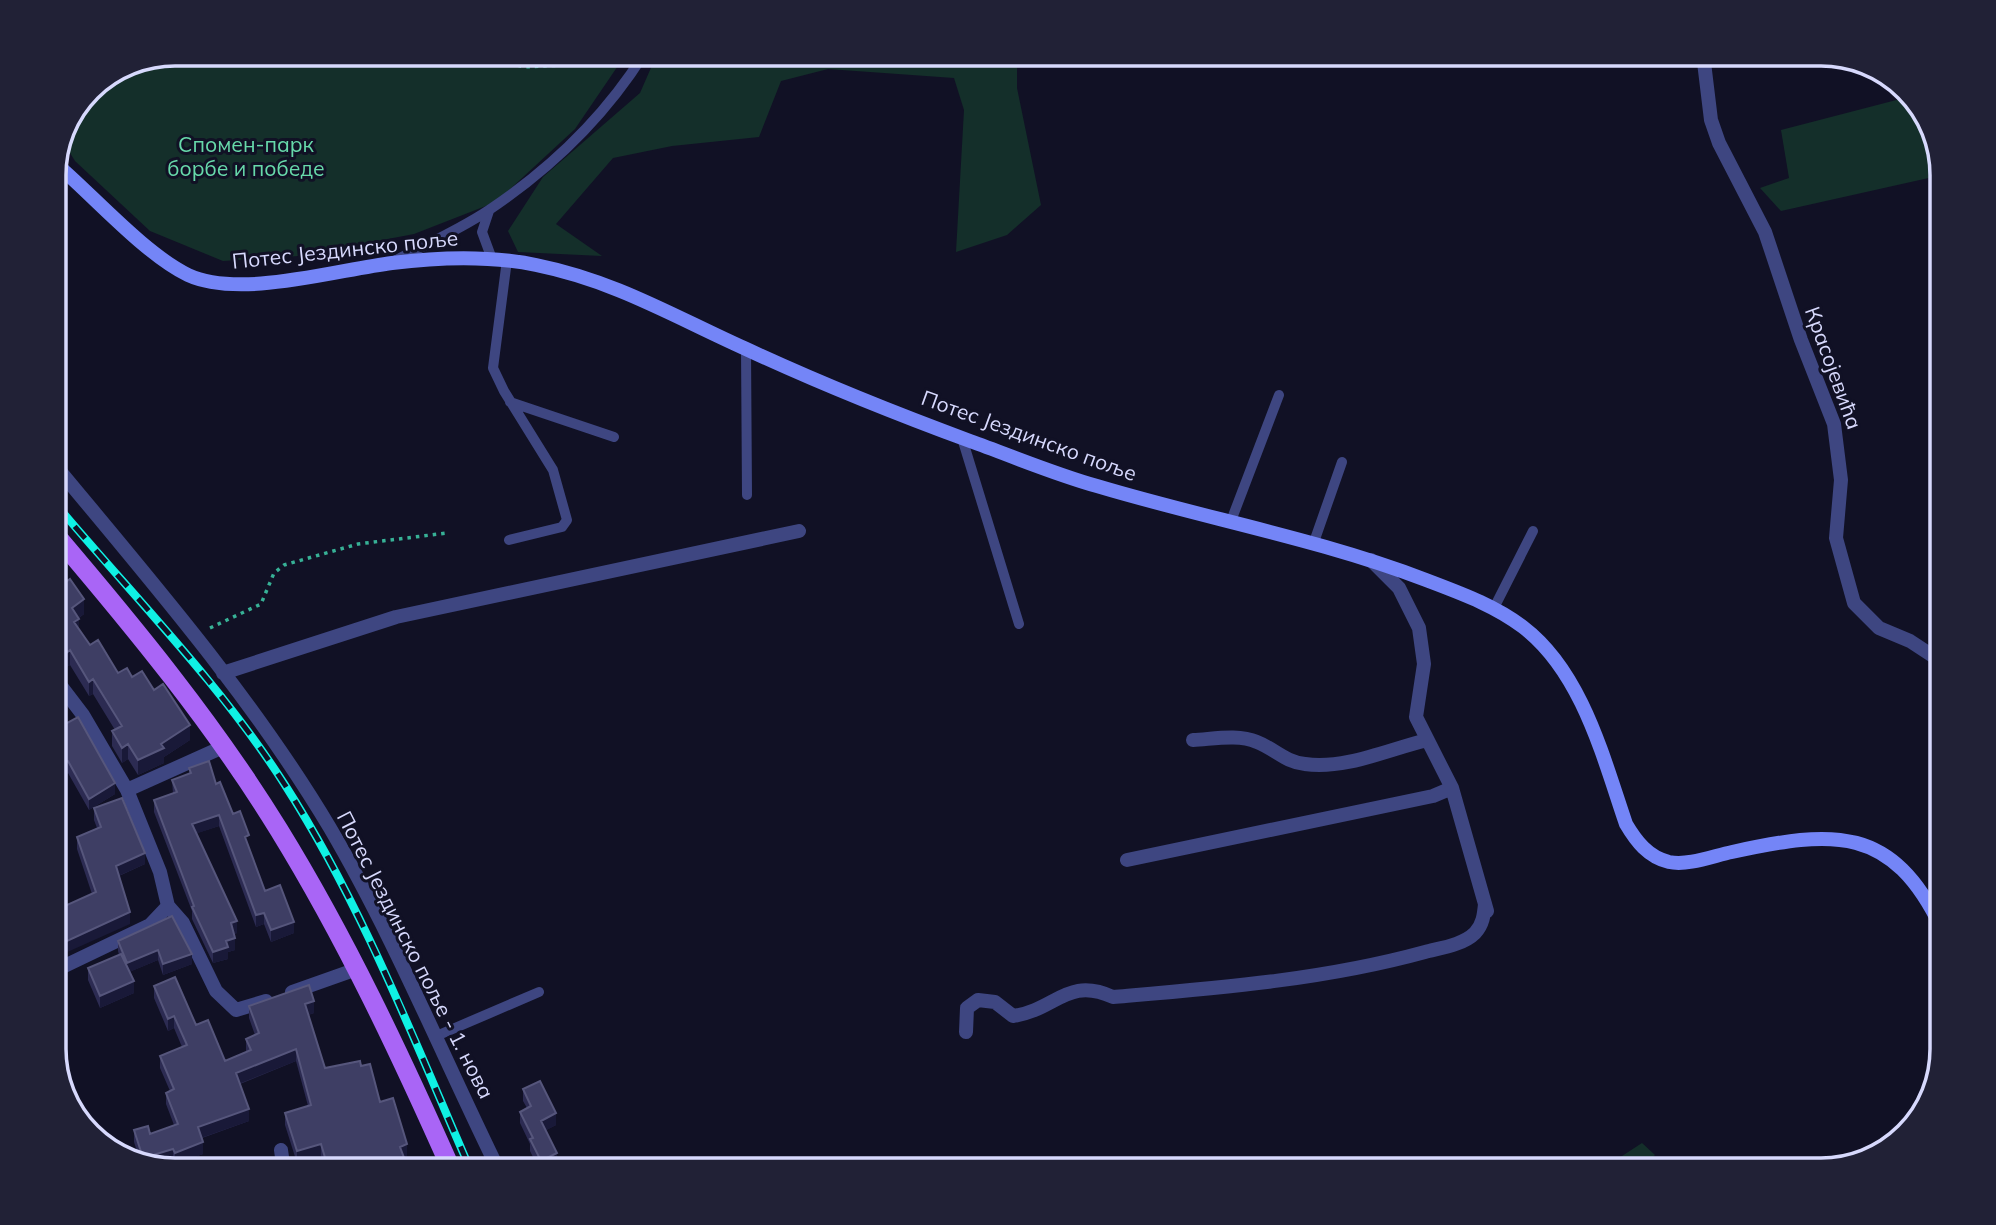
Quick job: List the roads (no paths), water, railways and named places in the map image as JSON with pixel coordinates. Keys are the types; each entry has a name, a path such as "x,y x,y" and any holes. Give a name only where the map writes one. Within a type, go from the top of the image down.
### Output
{"main road":[{"name":"Потес Јездинско поље","path":"67,174 160,257 189,275 216,283 243,285 390,263 443,258 507,260 584,277 627,291 746,349 962,438 1094,486 1370,558 1494,608 1535,637 1556,663 1585,711 1626,824 1634,839 1659,859 1684,863 1785,840 1828,838 1858,842 1885,853 1907,873 1930,907"},
{"path":"67,549 146,645 223,747 287,844 357,969 446,1158"}],"street":[{"name":"Красојевића","path":"1704,66 1710,120 1765,232 1801,340 1834,424 1841,480 1836,538 1854,603 1879,628 1910,641 1930,654"},
{"name":"Потес Јездинско поље - 1. нова","path":"67,480 195,635 330,828 493,1158"},
{"path":"223,673 396,617 799,531"},
{"path":"1370,558 1399,588 1419,628 1424,664 1416,718 1452,788 1491,922"},
{"path":"67,694 90,724 127,790 160,872 168,906 183,923 216,990 236,1010 357,969"},
{"path":"1193,740 1245,738 1261,743 1292,762 1309,765 1332,764 1427,740"},
{"path":"127,790 223,747"},
{"path":"1127,860 1433,796 1452,788"},
{"path":"966,1032 967,1007 978,1000 995,1002 1013,1016 1034,1013 1067,993 1081,989 1098,990 1113,997 1215,990 1367,968 1456,944 1474,934 1483,919 1485,904"},
{"path":"67,965 150,925 168,906"},
{"path":"281,1150 282,1158"}],"lane":[{"path":"390,263 491,209 591,124 620,92 637,66"},
{"path":"491,209 484,220 482,232 492,259"},
{"path":"507,260 493,368 553,470 567,520 562,527 509,540"},
{"path":"746,349 747,495"},
{"path":"1231,522 1279,395"},
{"path":"510,401 614,436"},
{"path":"962,438 1019,624"},
{"path":"1314,542 1342,462"},
{"path":"1494,608 1533,531"},
{"path":"434,1037 539,992"}],"railway":[{"path":"67,517 204,675 260,747 285,785 363,925 465,1158"}],"park label":[{"name":"Спомен-парк борбе и победе","path":"246,157"}]}
